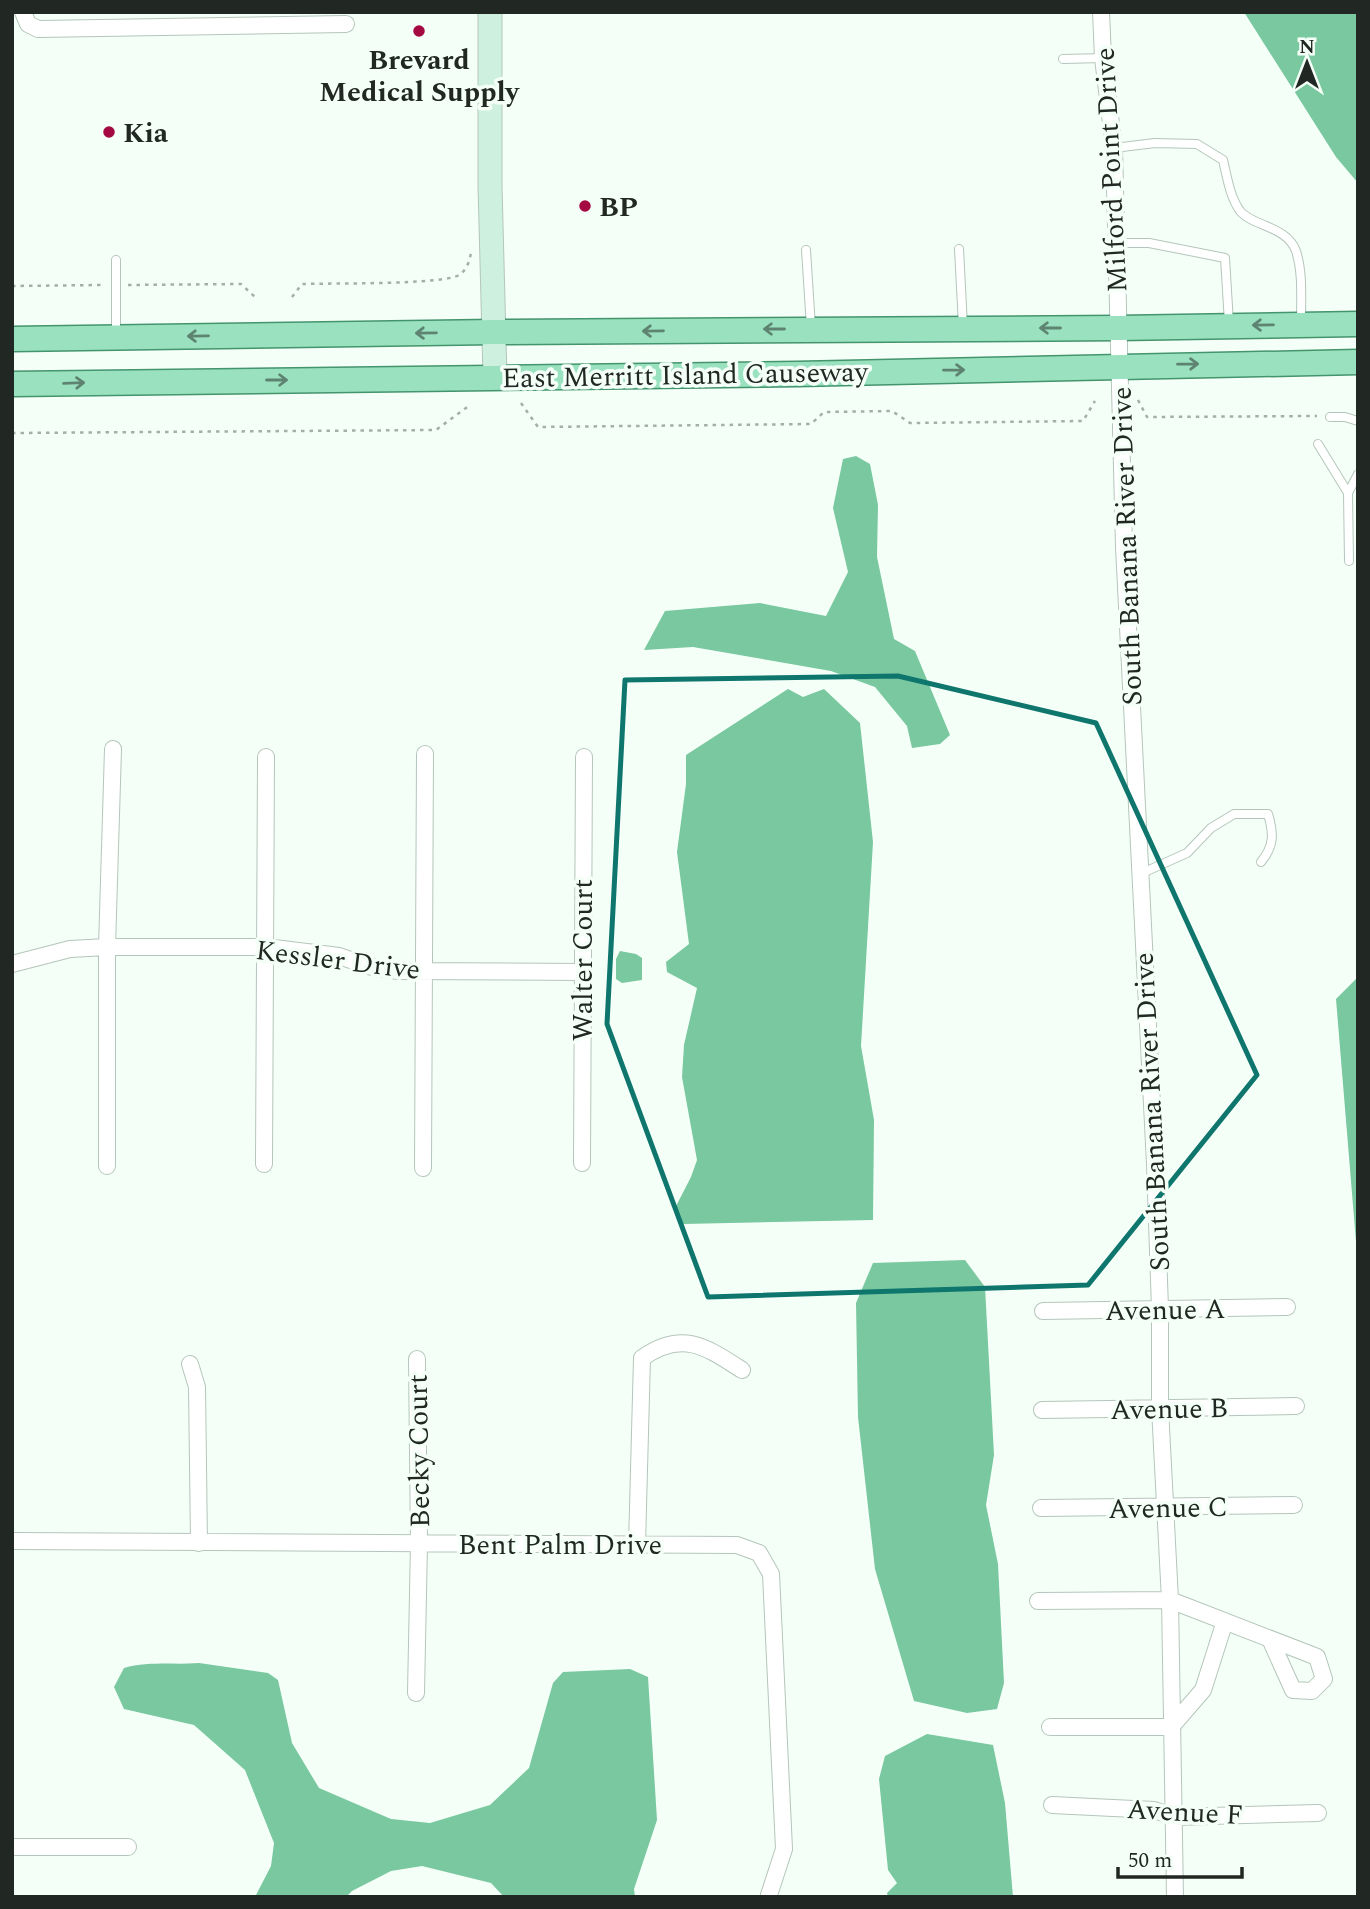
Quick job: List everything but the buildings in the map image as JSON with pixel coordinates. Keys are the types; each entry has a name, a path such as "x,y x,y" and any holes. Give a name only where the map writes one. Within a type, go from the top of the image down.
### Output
{"main road":[{"name":"East Merritt Island Causeway","path":"12,339 1358,324"},
{"name":"East Merritt Island Causeway","path":"12,384 797,374 1119,365 1358,362"}],"street":[{"path":"23,12 28,24 38,29 346,24"},
{"path":"490,12 490,186 495,377"},
{"name":"Milford Point Drive","path":"1101,12 1103,58 1114,148 1119,328"},
{"name":"South Banana River Drive","path":"1119,328 1124,547 1160,1309 1160,1408 1170,1600 1175,1897"},
{"path":"107,1166 107,947 113,749"},
{"path":"423,1168 425,754"},
{"path":"264,1164 266,757"},
{"name":"Walter Court","path":"582,1163 584,757"},
{"name":"Kessler Drive","path":"12,964 70,949 266,947 339,956 368,966 398,971 582,972"},
{"name":"Avenue A","path":"1043,1311 1287,1307"},
{"path":"636,1545 642,1358 668,1344 684,1343 709,1349 742,1370"},
{"name":"Becky Court","path":"416,1693 419,1544 417,1359"},
{"path":"190,1364 197,1387 199,1543"},
{"name":"Avenue B","path":"1042,1410 1296,1406"},
{"name":"Avenue C","path":"1041,1508 1294,1505"},
{"name":"Bent Palm Drive","path":"12,1541 737,1545 759,1553 771,1574 784,1849 769,1895"},
{"path":"1038,1601 1170,1600 1270,1639"},
{"path":"1050,1727 1171,1727 1203,1690 1225,1621"},
{"name":"Avenue F","path":"1052,1805 1154,1810 1175,1817 1318,1813"},
{"path":"12,1847 128,1847"}],"lane":[{"path":"1063,59 1103,58"},
{"path":"1114,148 1155,143 1197,144 1223,160 1230,188 1241,213 1279,231 1295,249 1301,282 1301,324"},
{"path":"1116,243 1149,243 1225,258 1229,326"},
{"path":"959,249 963,328"},
{"path":"806,250 811,329"},
{"path":"116,260 116,337"},
{"path":"1330,417 1345,417 1358,421"},
{"path":"1318,444 1348,493"},
{"path":"1349,561 1348,493 1358,474"},
{"path":"1140,874 1187,853 1211,828 1234,814 1268,814 1273,831 1271,849 1261,862"}],"path":[{"path":"292,297 302,284 436,280 459,275 470,262 471,251"},
{"path":"12,286 241,284 255,297"},
{"path":"1138,400 1147,417 1317,416"},
{"path":"521,403 538,427 614,428 811,424 824,412 892,411 910,423 1083,421 1095,401"},
{"path":"12,433 436,430 470,405"}],"highlighted area":[{"path":"898,676 1096,723 1257,1075 1088,1285 708,1297 607,1024 625,680"}],"shaded area":[{"path":"1244,12 1358,12 1358,183 1336,157"},
{"path":"856,456 870,464 878,505 877,557 894,639 915,651 950,735 940,744 912,748 907,726 875,687 831,671 693,647 644,650 665,611 760,603 826,616 848,572 833,508 843,459"},
{"path":"788,689 803,697 824,689 860,723 873,842 861,1046 874,1120 873,1220 683,1224 674,1210 697,1160 682,1077 684,1045 697,988 667,972 666,962 689,944 677,852 686,784 686,755"},
{"path":"620,951 642,958 642,980 622,983 616,979 616,959"},
{"path":"1358,977 1358,1266 1336,999"},
{"path":"965,1260 985,1287 994,1455 986,1505 998,1564 1004,1683 997,1709 967,1713 914,1701 875,1569 858,1417 856,1303 873,1263"},
{"path":"199,1663 268,1673 278,1680 292,1743 319,1788 391,1819 430,1823 490,1805 529,1768 553,1683 563,1672 630,1669 648,1677 657,1820 634,1889 635,1897 504,1897 491,1883 422,1866 391,1871 352,1891 346,1897 255,1897 271,1866 274,1843 245,1770 194,1725 124,1709 114,1687 124,1668 152,1664"},
{"path":"927,1734 993,1745 1005,1803 1013,1897 888,1897 887,1893 897,1883 888,1870 879,1779 885,1756"}],"place":[{"name":"Brevard Medical Supply","path":"419,31"},
{"name":"Kia","path":"109,132"},
{"name":"BP","path":"585,206"}]}
